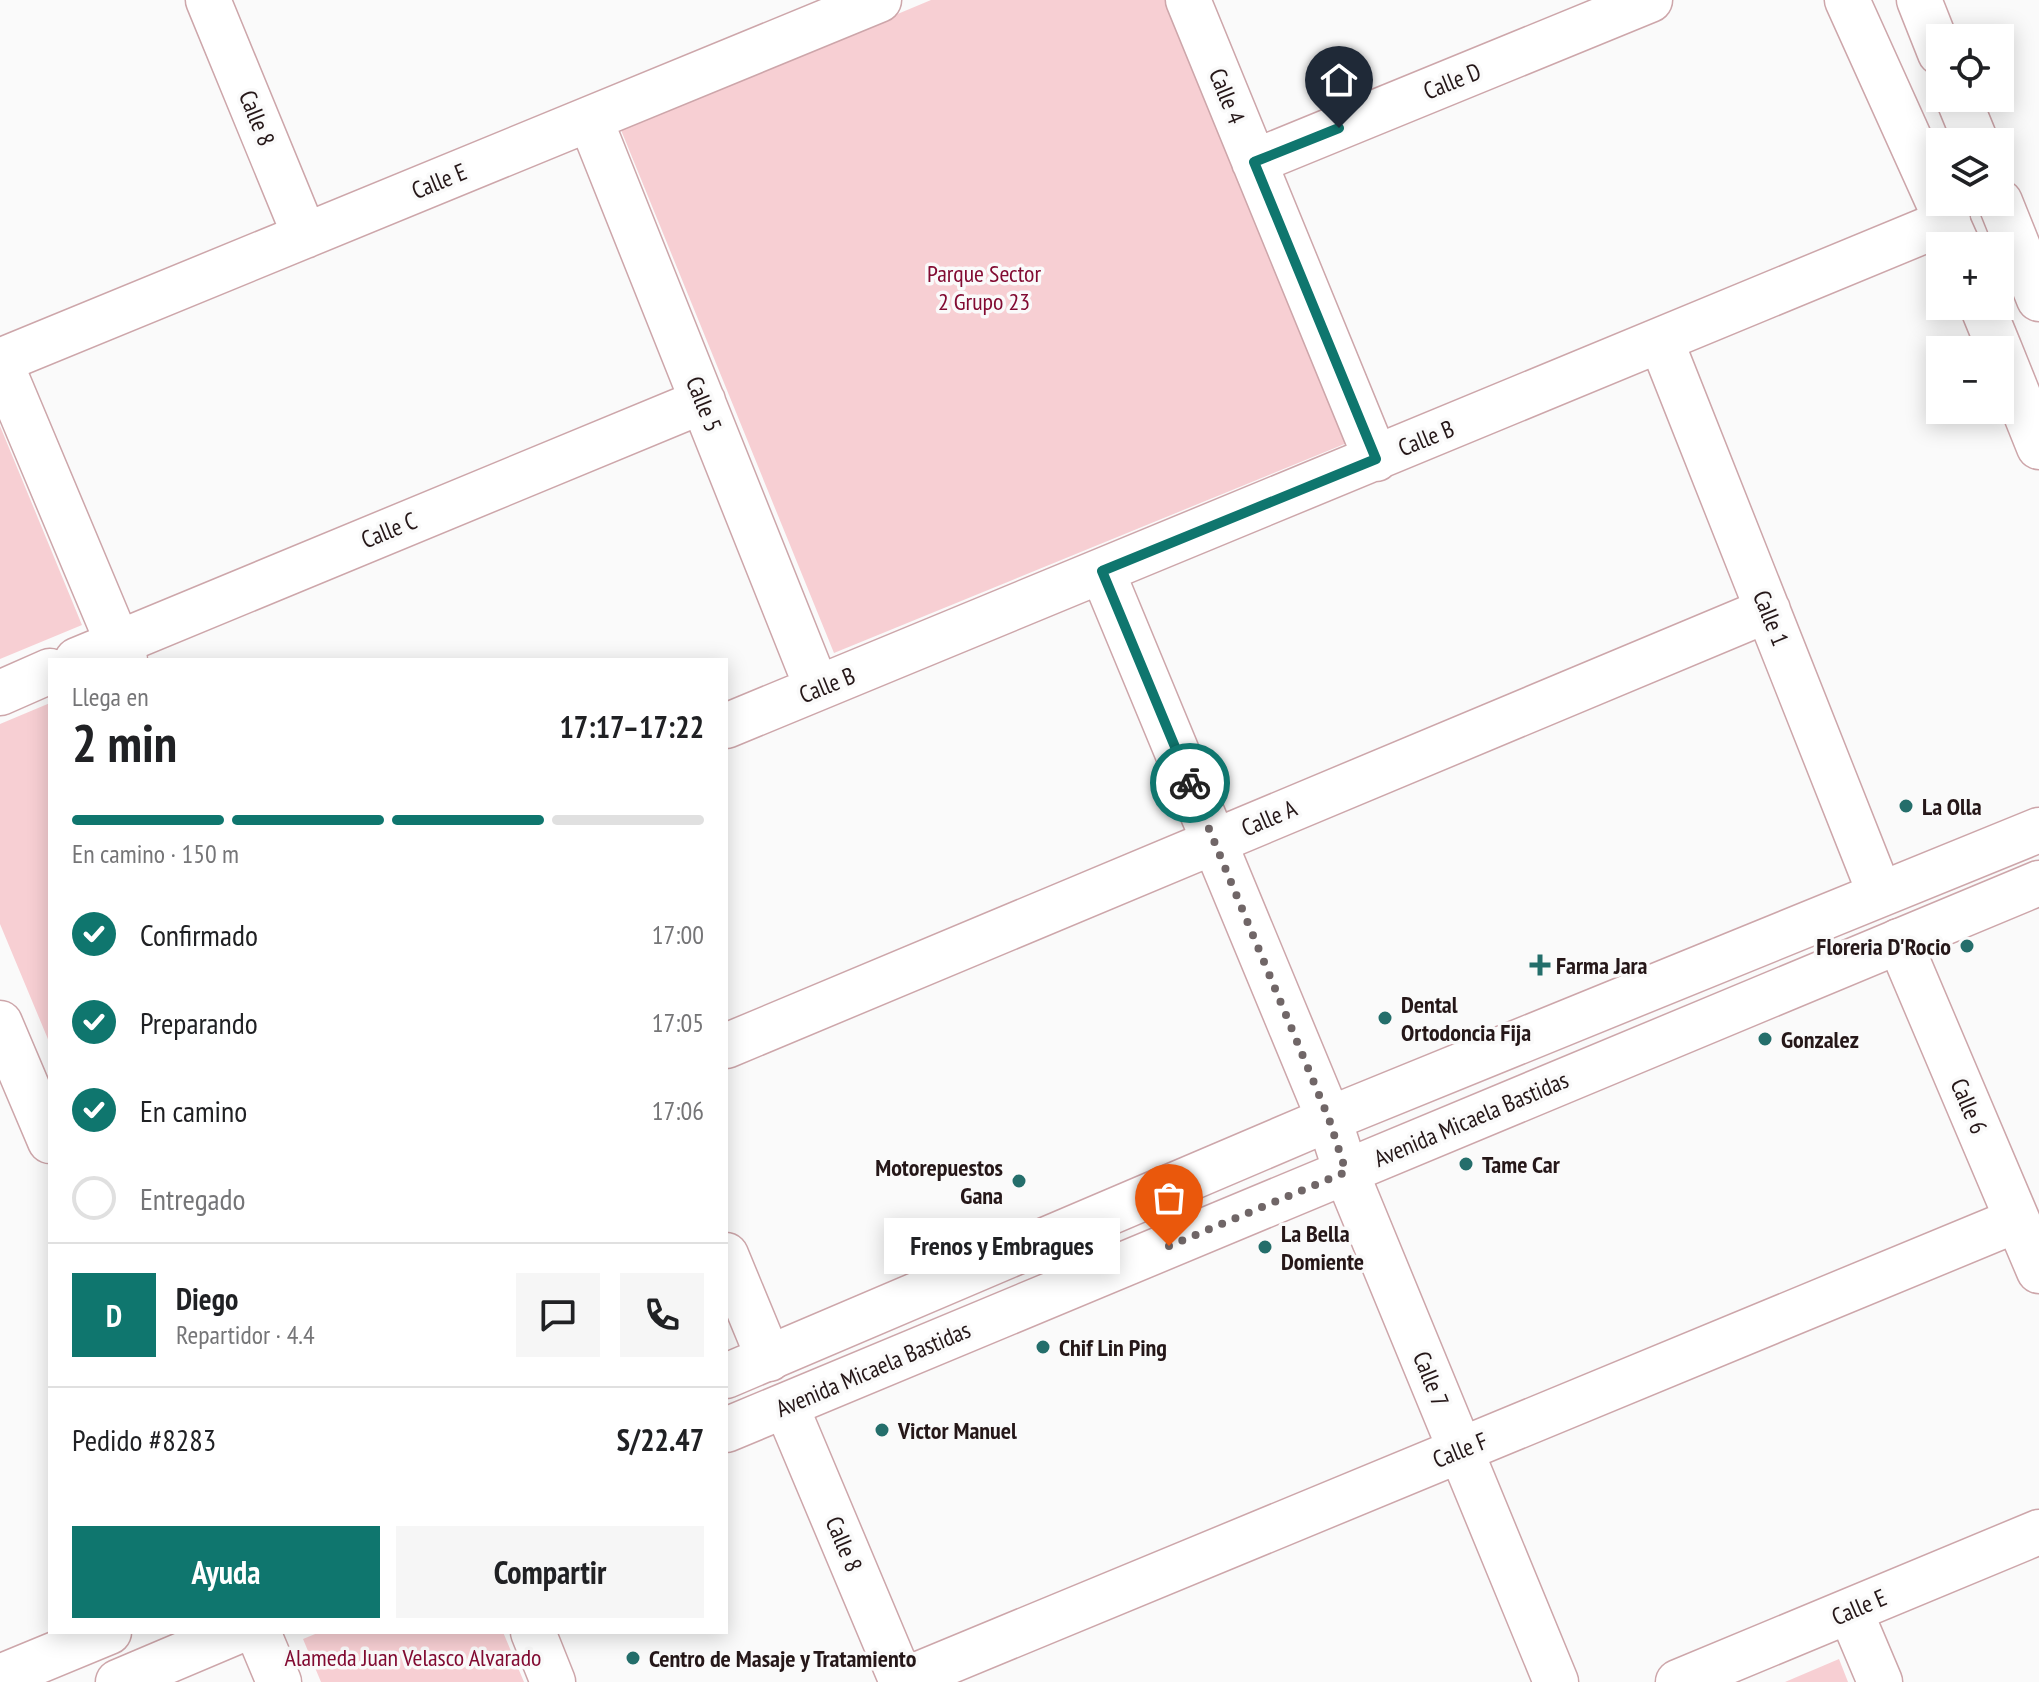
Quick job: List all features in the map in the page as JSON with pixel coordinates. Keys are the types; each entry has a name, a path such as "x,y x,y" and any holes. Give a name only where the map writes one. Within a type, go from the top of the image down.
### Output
{"street":[{"name":"Calle 8","path":"208,0 305,236"},
{"name":"Calle 4","path":"1188,0 1376,459"},
{"name":"Calle D","path":"1254,162 1650,0"},
{"path":"1847,0 1952,232"},
{"path":"1919,0 1929,24"},
{"name":"Calle E","path":"0,362 867,2"},
{"name":"Calle 5","path":"590,119 817,688"},
{"path":"2006,216 2039,299"},
{"name":"Calle B","path":"728,725 1661,341 1926,244"},
{"name":"Calle 1","path":"1661,341 1880,894"},
{"path":"0,362 121,651"},
{"path":"2014,385 2039,447"},
{"name":"Calle C","path":"87,658 121,651 703,401"},
{"name":"Calle 7","path":"1102,571 1329,1119 1346,1172 1556,1682"},
{"name":"Calle A","path":"728,1045 1768,610"},
{"path":"0,693 48,672"},
{"name":"Avenida Micaela Bastidas","path":"728,1375 1329,1119 2039,830"},
{"name":"Avenida Micaela Bastidas","path":"728,1429 2039,883"},
{"name":"Calle 6","path":"1899,941 2039,1271"},
{"path":"0,1025 48,1136"},
{"name":"Calle F","path":"902,1682 2017,1220"},
{"path":"728,1260 769,1359"},
{"name":"Calle 8","path":"786,1406 902,1682"},
{"name":"Calle E","path":"1678,1682 2039,1532"},
{"path":"1850,1611 1880,1682"},
{"path":"0,1677 104,1634"},
{"path":"118,1682 231,1634"},
{"path":"259,1634 279,1682"},
{"path":"534,1634 553,1682"}],"green space":[{"name":"Parque Sector 2 Grupo 23","path":"931,0 1166,0 1347,443 834,653 621,130"},
{"path":"0,426 82,625 0,659"},
{"path":"48,704 48,1039 0,924 0,724"},
{"name":"Alameda Juan Velasco Alvarado","path":"315,1634 504,1634 524,1682 321,1682 303,1639"},
{"path":"1839,1659 1848,1682 1785,1682"}],"way so far":[{"path":"1169,1246 1346,1172 1329,1119 1190,783"}],"place":[{"name":"La Olla","path":"1906,806"},
{"name":"Floreria D'Rocio","path":"1967,946"},
{"name":"Farma Jara","path":"1540,965"},
{"name":"Dental Ortodoncia Fija","path":"1385,1018"},
{"name":"Gonzalez","path":"1765,1039"},
{"name":"Tame Car","path":"1466,1164"},
{"name":"Motorepuestos Gana","path":"1019,1181"},
{"name":"Frenos y Embragues","path":"1169,1246"},
{"name":"La Bella Domiente","path":"1265,1247"},
{"name":"Chif Lin Ping","path":"1043,1347"},
{"name":"Victor Manuel","path":"882,1430"},
{"name":"Centro de Masaje y Tratamiento","path":"633,1658"}],"route":[{"path":"1190,783 1102,571 1376,459 1254,162 1339,128"}]}
